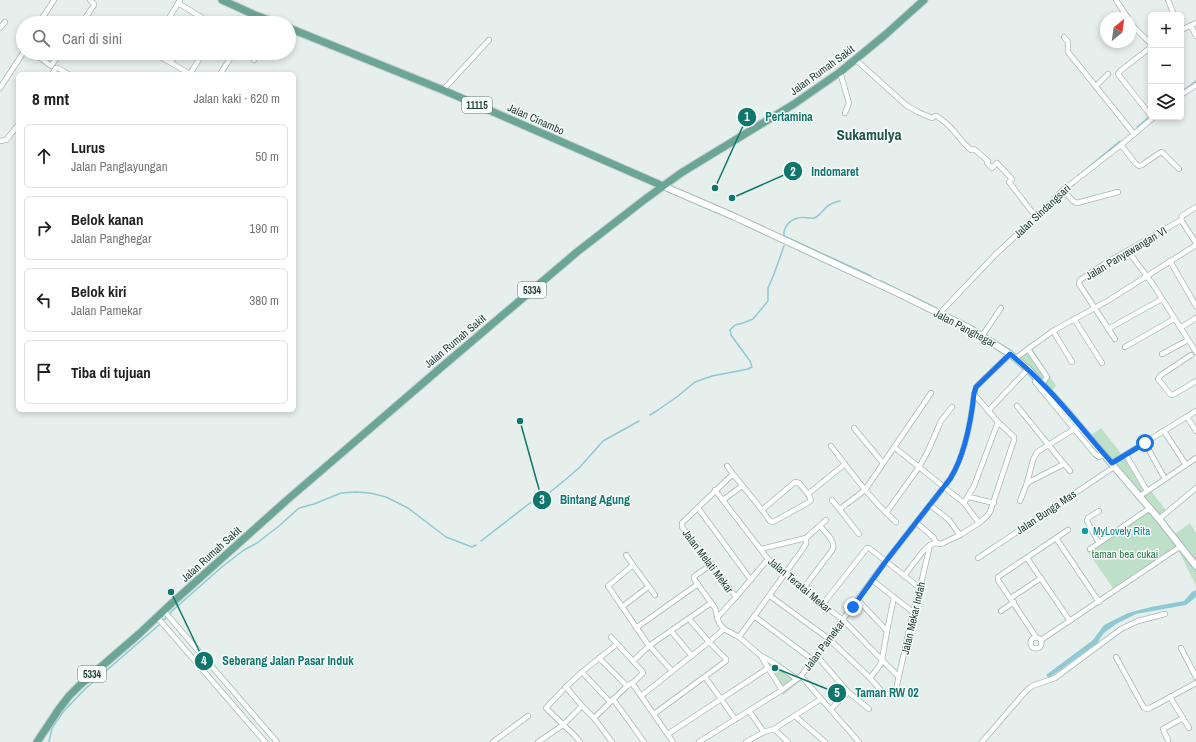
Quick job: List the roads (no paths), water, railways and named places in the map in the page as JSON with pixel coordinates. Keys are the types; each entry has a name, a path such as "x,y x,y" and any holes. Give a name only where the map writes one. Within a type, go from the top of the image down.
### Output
{"main road":[{"path":"222,0 255,15"},
{"name":"Jalan Rumah Sakit","path":"37,742 59,709 74,690 160,621 287,500 593,239 681,173 794,104 840,72 856,60 924,0"},
{"name":"Jalan Cinambo","path":"296,31 443,90 663,186"}],"street":[{"path":"44,16 54,0"},
{"path":"87,16 94,5 90,0"},
{"path":"1116,0 1124,12"},
{"path":"170,16 179,1 198,16"},
{"path":"1170,1 1173,12"},
{"path":"0,28 5,22"},
{"path":"1184,29 1196,23"},
{"path":"1191,26 1196,36"},
{"path":"1136,29 1148,43"},
{"path":"1064,36 1068,42 1068,52 1134,134"},
{"path":"443,90 489,40"},
{"path":"1148,112 1118,74 1149,48"},
{"path":"0,88 19,60"},
{"path":"44,60 64,72"},
{"path":"53,72 57,60"},
{"path":"167,60 187,72"},
{"path":"191,72 199,60"},
{"path":"221,72 229,60"},
{"path":"856,60 906,105 932,118 937,116 948,124 964,144 971,150 974,149 986,159 988,161 987,163 992,168 997,163 1012,179 1010,182 1036,217"},
{"path":"840,72 848,103 845,113"},
{"path":"1096,86 1108,74"},
{"path":"1184,92 1196,84"},
{"name":"Jalan Sindangsari","path":"939,314 995,255 1063,190 1121,145 1149,120"},
{"path":"0,141 6,140 16,128"},
{"path":"1121,145 1139,166 1163,152 1179,169"},
{"name":"Jalan Panghegar","path":"663,186 735,217 900,294 982,336 1016,358 1042,384 1077,427 1104,454 1150,508 1196,566"},
{"path":"1063,190 1073,201 1077,203 1118,192"},
{"name":"Jalan Panyawangan VI","path":"1094,308 1079,284 1080,280 1104,264 1181,220 1182,216 1196,207"},
{"path":"1016,358 1053,331 1147,276 1196,242 1181,220"},
{"path":"1128,251 1147,276 1162,299 1173,320 1196,350"},
{"path":"1170,261 1196,306"},
{"path":"1108,329 1162,299"},
{"path":"982,336 1001,308"},
{"path":"1094,308 1114,339"},
{"path":"1180,328 1196,318"},
{"path":"1074,319 1102,363"},
{"path":"1125,347 1173,320"},
{"path":"1053,331 1072,362"},
{"path":"1162,354 1188,340"},
{"path":"1028,349 1047,377 1042,384"},
{"name":"Jalan Pamekar","path":"702,741 799,678 815,658 886,561 950,479 957,467 965,445 976,387 1010,354"},
{"path":"1191,355 1161,375 1158,379 1170,394 1173,395 1196,381"},
{"path":"988,410 1028,369"},
{"path":"1020,501 1037,452 1077,427 1035,382"},
{"path":"840,509 865,490 931,393"},
{"path":"904,576 924,550 930,545 936,543 941,544 960,535 979,523 988,516 994,503 1014,437 998,422 974,394"},
{"path":"1017,406 1070,471"},
{"path":"886,513 919,467 928,451 941,421 952,407"},
{"name":"Jalan Bunga Mas","path":"978,558 1126,455 1196,411"},
{"path":"1187,417 1196,431"},
{"path":"964,503 969,497 974,486 998,422"},
{"path":"854,428 882,463"},
{"path":"1164,431 1186,465"},
{"path":"1145,443 1165,479"},
{"path":"831,446 865,490 896,522"},
{"path":"894,447 964,503 979,523"},
{"path":"1126,455 1147,491"},
{"path":"1140,496 1196,458"},
{"path":"808,494 845,464"},
{"path":"1027,483 1064,464"},
{"path":"727,466 742,486 770,520 773,522 811,500 799,483 795,482 762,510"},
{"path":"733,474 698,508 751,580"},
{"path":"723,500 742,486"},
{"path":"1159,519 1196,488"},
{"name":"Jalan Teratai Mekar","path":"715,490 768,559 843,620 899,677"},
{"path":"969,497 994,503"},
{"path":"832,500 859,534"},
{"path":"930,505 949,520 960,535"},
{"name":"Jalan Melati Mekar","path":"698,508 682,523 682,526 736,597"},
{"path":"1090,549 1150,508"},
{"path":"1099,511 1088,518 1087,521 1099,543"},
{"path":"761,549 806,538 826,520"},
{"path":"917,522 934,538 936,543"},
{"path":"803,589 834,546 832,541 820,526"},
{"path":"1068,530 998,577 998,580 1039,639 1070,621 1181,546"},
{"path":"739,637 806,544 806,538"},
{"path":"1056,538 1099,602"},
{"name":"Jalan Mekar Indah","path":"870,678 884,694 889,695 896,691 913,612 930,545"},
{"path":"822,604 866,549 869,548 920,588"},
{"path":"626,555 654,595"},
{"path":"1027,558 1070,621"},
{"path":"717,618 768,559"},
{"path":"712,564 694,576 712,603 717,613 719,623 724,629 739,637 760,655 799,678 831,709 859,742"},
{"path":"634,565 608,586 649,646 672,672"},
{"path":"1001,611 1041,578"},
{"path":"872,580 913,612"},
{"path":"636,628 698,584"},
{"path":"622,607 648,587"},
{"path":"770,596 829,640 870,678 882,660 894,596"},
{"path":"858,600 887,631"},
{"path":"633,661 649,646 712,603"},
{"path":"167,614 276,742"},
{"path":"982,742 1025,692 1032,686 1055,678 1121,629 1138,621 1165,614"},
{"path":"754,616 815,658 848,692 869,709"},
{"path":"654,714 726,661 726,659 689,619"},
{"path":"160,621 264,742"},
{"path":"641,696 710,642 724,629"},
{"path":"671,631 692,656"},
{"path":"594,718 611,700 642,673 642,671 611,637"},
{"path":"580,742 546,708 582,672 617,644"},
{"path":"1181,648 1196,677"},
{"path":"760,655 782,690"},
{"path":"1116,656 1144,708 1150,708 1196,683"},
{"path":"599,658 627,686"},
{"path":"668,734 768,668"},
{"path":"582,672 611,700 644,742"},
{"path":"705,676 735,719"},
{"path":"632,683 673,742"},
{"path":"564,689 594,718 612,742"},
{"path":"831,709 848,692"},
{"path":"1170,697 1189,728"},
{"path":"750,741 764,732 774,729 821,700"},
{"path":"538,742 563,726 582,706"},
{"path":"749,711 764,732"},
{"path":"493,742 528,716"},
{"path":"795,716 825,742"},
{"path":"1168,740 1163,729 1183,718"},
{"path":"774,729 788,742"}],"water":[{"path":"1196,590 1196,597 1186,605 1136,614 1116,624 1104,633 1097,643 1049,678 1046,675 1093,640 1104,625 1128,613 1184,601 1192,592"}],"waterway":[{"path":"1184,90 1196,81"},
{"path":"1137,127 1148,118"},
{"path":"1079,175 1120,141"},
{"path":"784,236 789,222 800,217 814,218 829,205 840,201"},
{"path":"784,236 871,276"},
{"path":"650,415 678,396 695,382 712,376 752,367 750,361 731,335 730,330 735,325 753,319 768,301 768,288 784,246"},
{"path":"881,281 899,290"},
{"path":"908,294 940,310 941,309"},
{"path":"481,541 530,503 544,497 565,480 580,467 603,441 639,421"},
{"path":"49,742 52,728 63,712 85,689 159,625 173,610 223,566 244,550 257,543 299,508 314,504 341,493 370,493 386,497 408,508 446,537 472,547 476,545"}],"place":[{"name":"Pertamina","path":"715,188"},
{"name":"Indomaret","path":"732,198"},
{"name":"Bintang Agung","path":"520,421"},
{"name":"MyLovely Rita","path":"1085,531"},
{"name":"Seberang Jalan Pasar Induk","path":"171,592"},
{"name":"Taman RW 02","path":"775,668"}],"district":[{"name":"Sukamulya","path":"869,134"}],"park label":[{"name":"taman bea cukai","path":"1125,554"}]}
